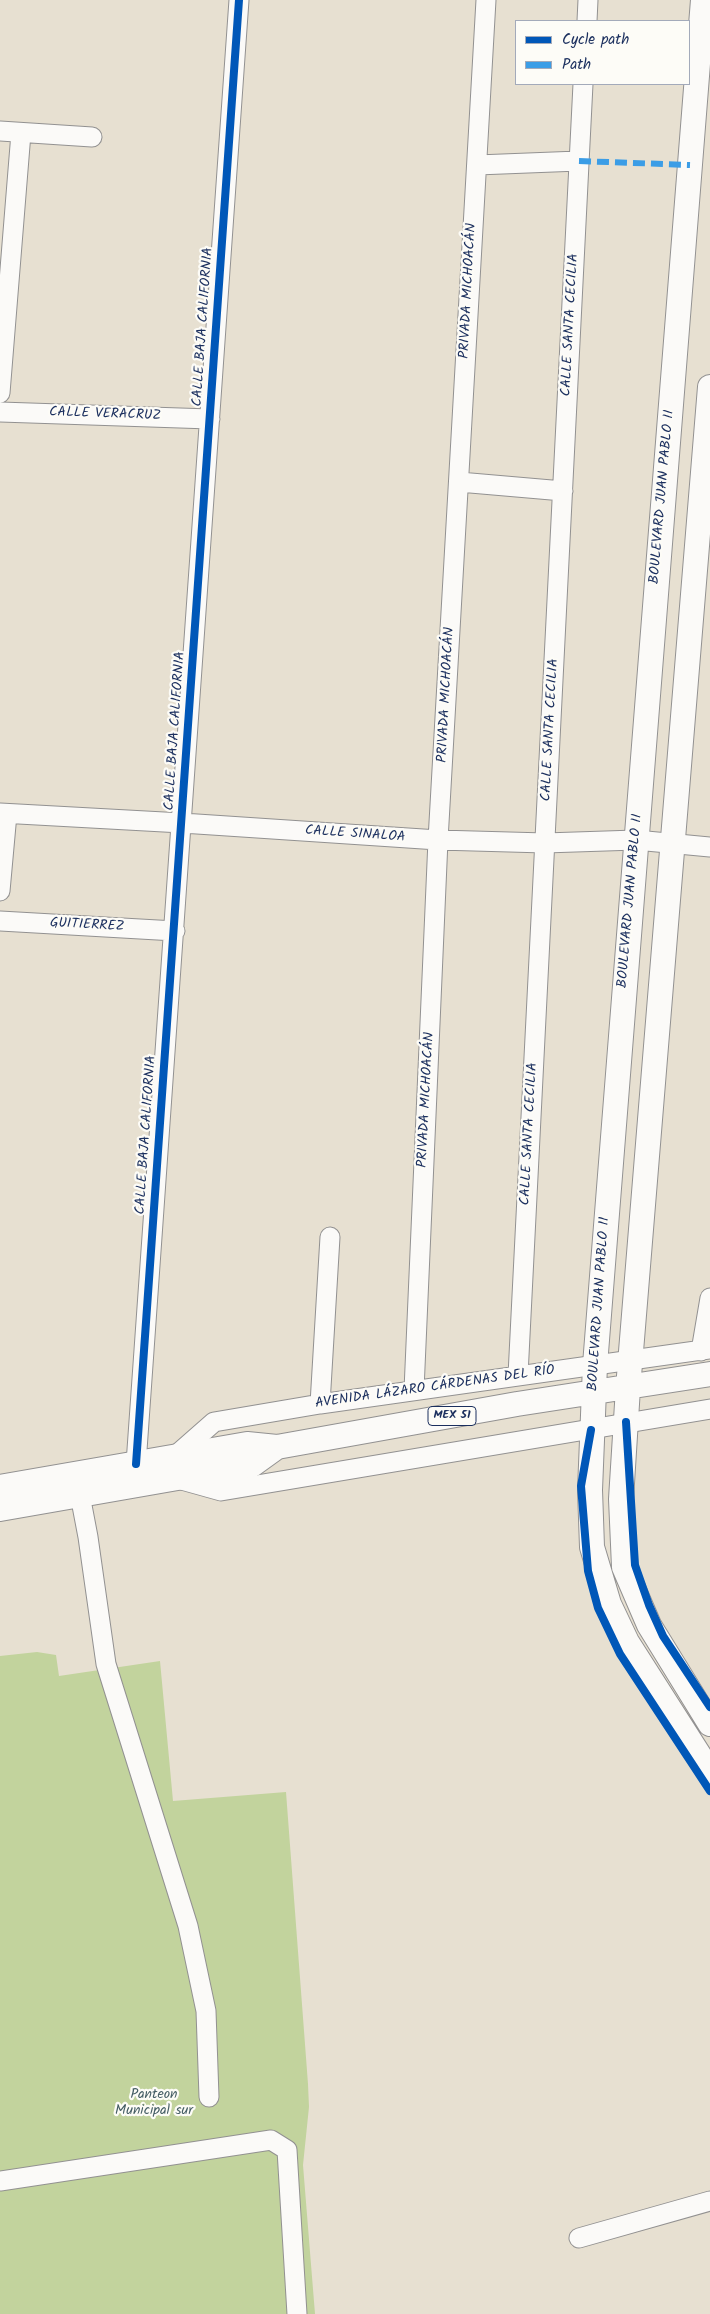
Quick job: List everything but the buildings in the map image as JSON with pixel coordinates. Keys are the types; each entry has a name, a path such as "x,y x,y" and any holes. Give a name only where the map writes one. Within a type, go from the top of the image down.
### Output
{"main road":[{"name":"BOULEVARD JUAN PABLO II","path":"703,0 595,1365 590,1490 592,1547 609,1604 627,1642 710,1772"},
{"path":"710,387 630,1360 621,1499 624,1567 649,1625 710,1724"},
{"name":"AVENIDA LÁZARO CÁRDENAS DEL RÍO","path":"0,1487 136,1464 175,1468 252,1465 277,1447 593,1392 710,1374"},
{"name":"AVENIDA LÁZARO CÁRDENAS DEL RÍO","path":"0,1509 80,1496 175,1468"}],"street":[{"name":"CALLE BAJA CALIFORNIA","path":"136,1464 239,0"},
{"name":"PRIVADA MICHOACÁN","path":"414,1390 438,840 486,0"},
{"path":"586,20 588,0"},
{"name":"CALLE SANTA CECILIA","path":"518,1375 583,85"},
{"path":"0,132 92,137"},
{"path":"0,394 21,132"},
{"path":"476,166 579,161"},
{"name":"CALLE VERACRUZ","path":"0,412 210,419"},
{"path":"459,482 563,490"},
{"path":"0,891 4,813"},
{"name":"CALLE SINALOA","path":"4,813 438,840 545,842 636,840 710,847"},
{"name":"GUITIERREZ","path":"0,921 175,931"},
{"path":"320,1404 330,1237"},
{"path":"705,1350 710,1298"},
{"name":"AVENIDA LÁZARO CÁRDENAS DEL RÍO","path":"705,1350 414,1390 214,1422 175,1468 221,1491 710,1409"},
{"path":"80,1496 88,1537 106,1664 188,1926 206,2011 209,2097"},
{"path":"0,2182 271,2140 286,2150 298,2314"},
{"path":"580,2238 710,2201"}],"green space":[{"name":"Panteon Municipal sur","path":"37,1652 56,1655 59,1676 160,1661 173,1801 286,1792 308,2084 309,2107 303,2165 315,2314 0,2314 0,1656"}],"marked path":[{"path":"579,161 690,165"}],"cycle path":[{"path":"136,1464 239,0"},
{"path":"626,1422 635,1565 649,1605 663,1636 710,1707"},
{"path":"591,1430 581,1486 588,1571 598,1608 620,1654 710,1791"}]}
